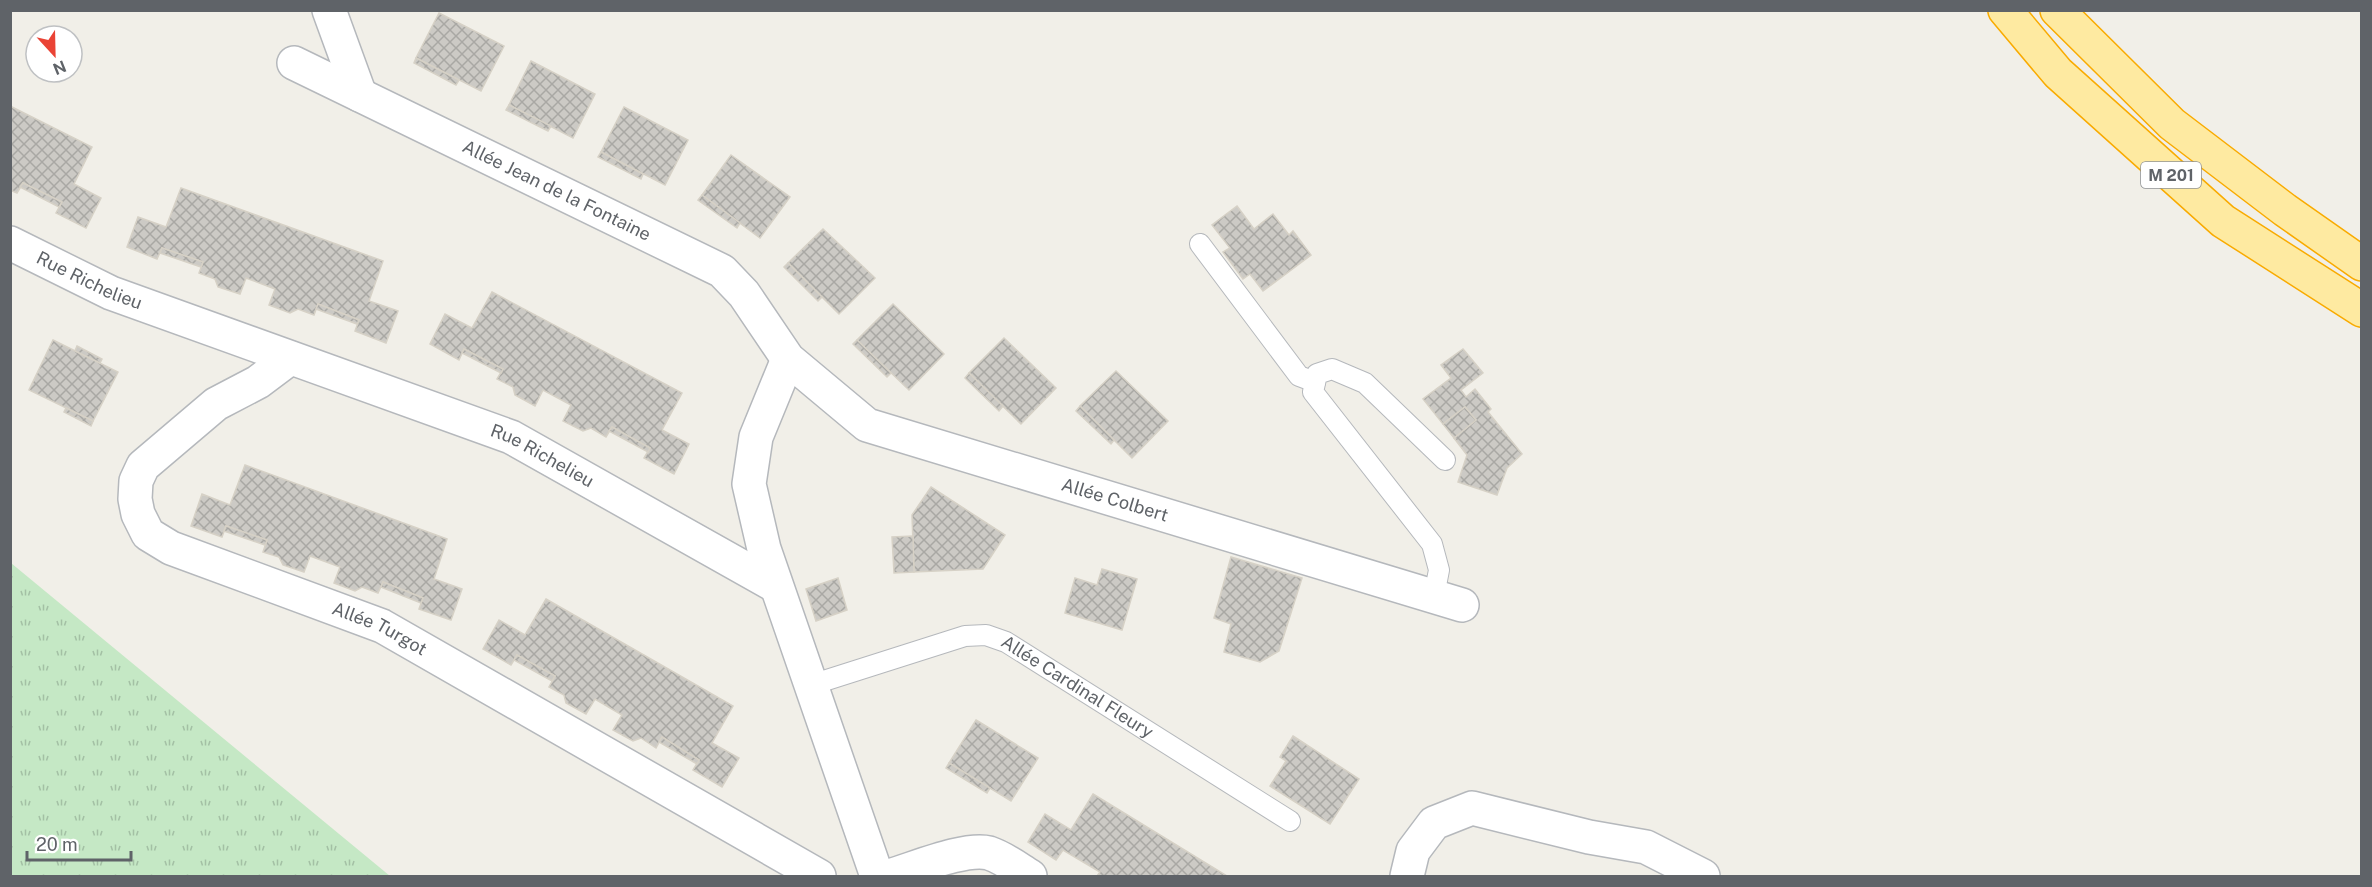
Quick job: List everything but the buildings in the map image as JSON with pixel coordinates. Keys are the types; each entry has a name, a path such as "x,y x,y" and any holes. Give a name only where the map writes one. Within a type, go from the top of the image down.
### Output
{"highway":[{"path":"1983,10 2058,73"},
{"name":"M 201","path":"2005,10 2058,73 2223,221 2361,310"},
{"name":"M 201","path":"2057,10 2172,124 2285,210 2361,264"}],"street":[{"path":"329,10 360,95"},
{"name":"Allée Jean de la Fontaine","path":"294,63 722,272 744,294 788,359"},
{"name":"Rue Richelieu","path":"10,243 111,293 511,437 776,586"},
{"name":"Allée Turgot","path":"290,358 258,382 216,404 143,466 136,481 135,499 138,514 148,534 171,548 382,626 819,876"},
{"path":"788,359 756,437 749,484 764,549 776,586 877,876"},
{"name":"Allée Colbert","path":"788,359 867,425 1448,600"},
{"path":"1407,876 1413,851 1434,823 1472,808 1589,837 1646,847 1703,876"},
{"path":"889,876 971,851 987,853 1003,859 1030,876"}],"lane":[{"path":"1200,244 1299,376 1315,382"},
{"path":"1445,460 1365,383 1332,369 1317,374 1313,392 1432,544 1448,600"},
{"name":"Allée Cardinal Fleury","path":"811,685 965,636 986,635 1006,642 1290,820"}],"green space":[{"path":"11,563 390,876 11,876"}]}
